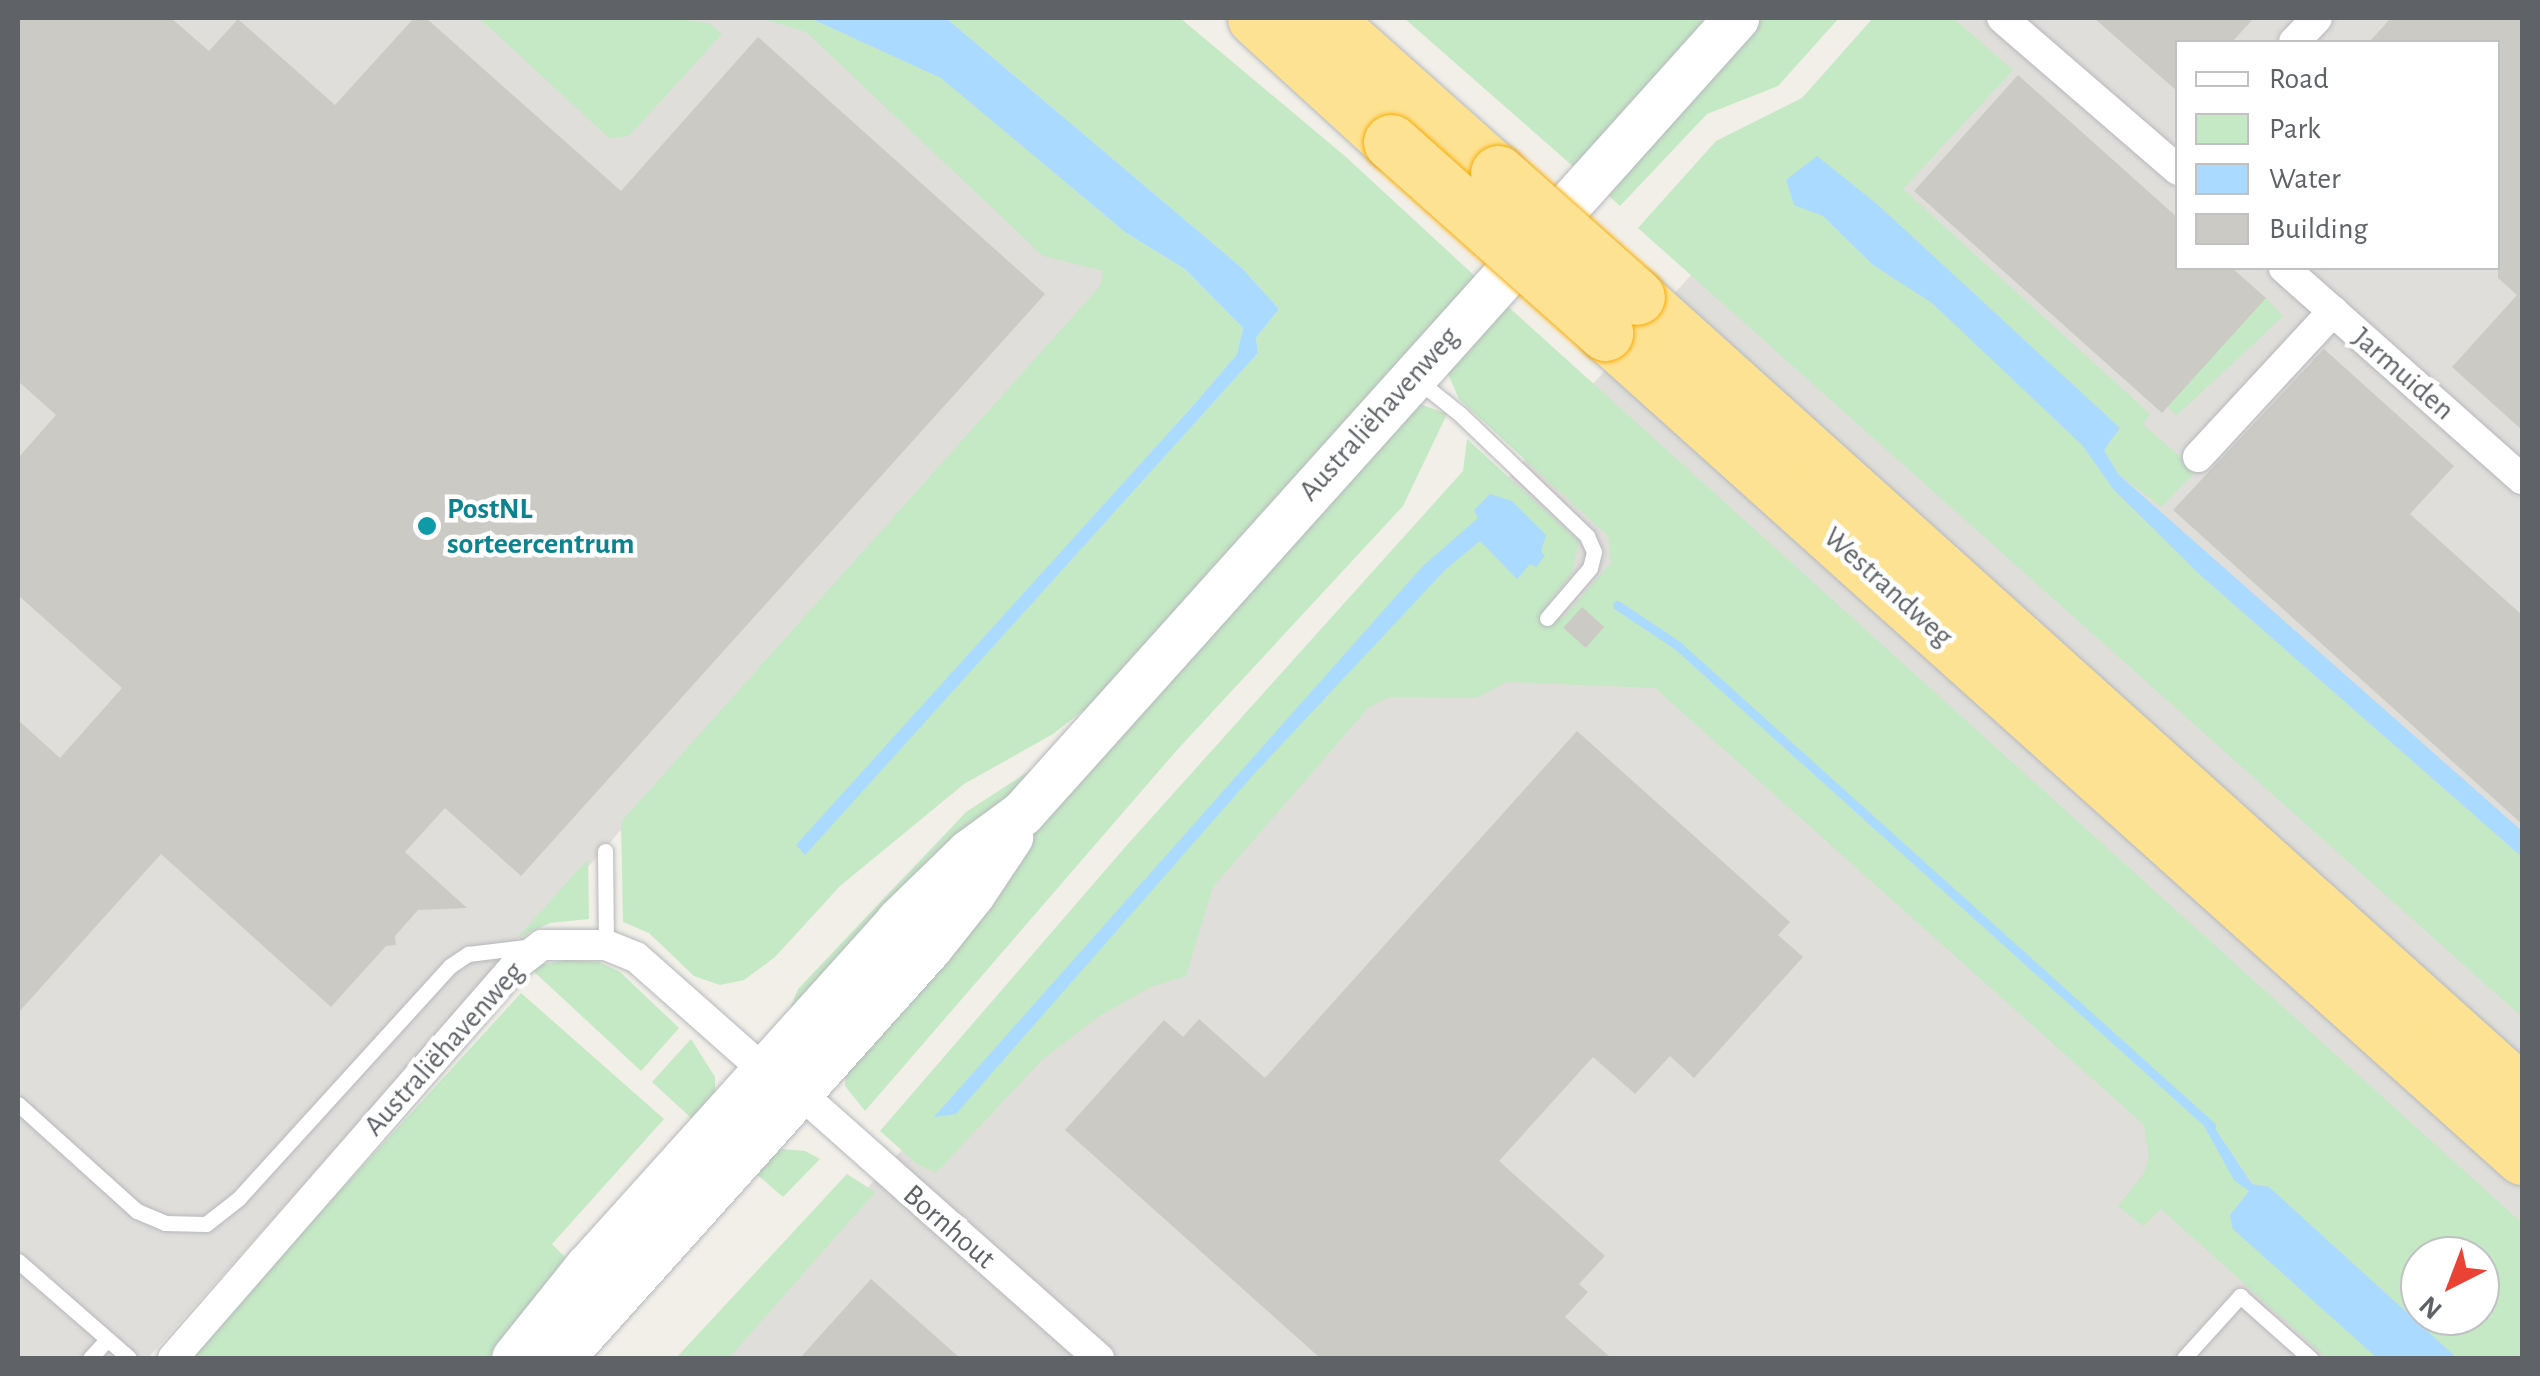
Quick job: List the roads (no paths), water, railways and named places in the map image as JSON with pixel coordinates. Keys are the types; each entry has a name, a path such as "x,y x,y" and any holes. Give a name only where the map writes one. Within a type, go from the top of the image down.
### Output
{"highway":[{"name":"Westrandweg","path":"1324,18 1621,315 2522,1157"},
{"path":"1374,18 1419,111"},
{"name":"Westrandweg","path":"1258,21 1419,111 1498,173 1621,315 2522,1093"}],"street":[{"name":"Australiëhavenweg","path":"514,1358 587,1268 972,894 1022,813 1736,18"},
{"path":"2002,18 2175,167"},
{"path":"2296,40 2317,18"},
{"name":"Jarmuiden","path":"2286,270 2522,479"},
{"path":"2198,457 2333,312"},
{"name":"Australiëhavenweg","path":"173,1358 514,966 542,946 606,945 636,956 782,1082"},
{"name":"Australiëhavenweg","path":"560,1358 782,1082"},
{"name":"Bornhout","path":"782,1082 1099,1358"}],"lane":[{"path":"1412,376 1461,416 1587,536 1594,552 1590,568 1547,618"},
{"path":"604,851 606,945"},
{"path":"18,1104 136,1211 165,1223 206,1224 238,1199 450,966 468,954 542,946"},
{"path":"18,1261 129,1358"},
{"path":"2184,1358 2240,1296 2310,1358"},
{"path":"90,1358 107,1340"}],"water":[{"path":"810,18 946,18 1242,268 1279,309 1256,338 1258,353 805,855 796,845 1198,400 1237,354 1243,328 1185,269 1126,233 941,78"},
{"path":"1817,156 1877,204 2120,428 2104,450 2118,474 2522,831 2522,857 2198,573 2114,490 2082,445 1932,303 1873,265 1823,216 1794,205 1786,180"},
{"path":"1490,494 1512,501 1546,535 1541,552 1545,555 1536,567 1530,564 1517,579 1480,541 1445,570 1255,773 956,1114 934,1117 1422,567 1478,518 1474,510"},
{"path":"2210,1121 2252,1184 2269,1187 2400,1306 2400,1336 2433,1336 2457,1358 2377,1358 2233,1229 2230,1215 2249,1191 2234,1180 2204,1126"}],"waterway":[{"path":"1617,605 1677,645 2211,1126"}],"place":[{"name":"PostNL sorteercentrum","path":"427,526"}]}
